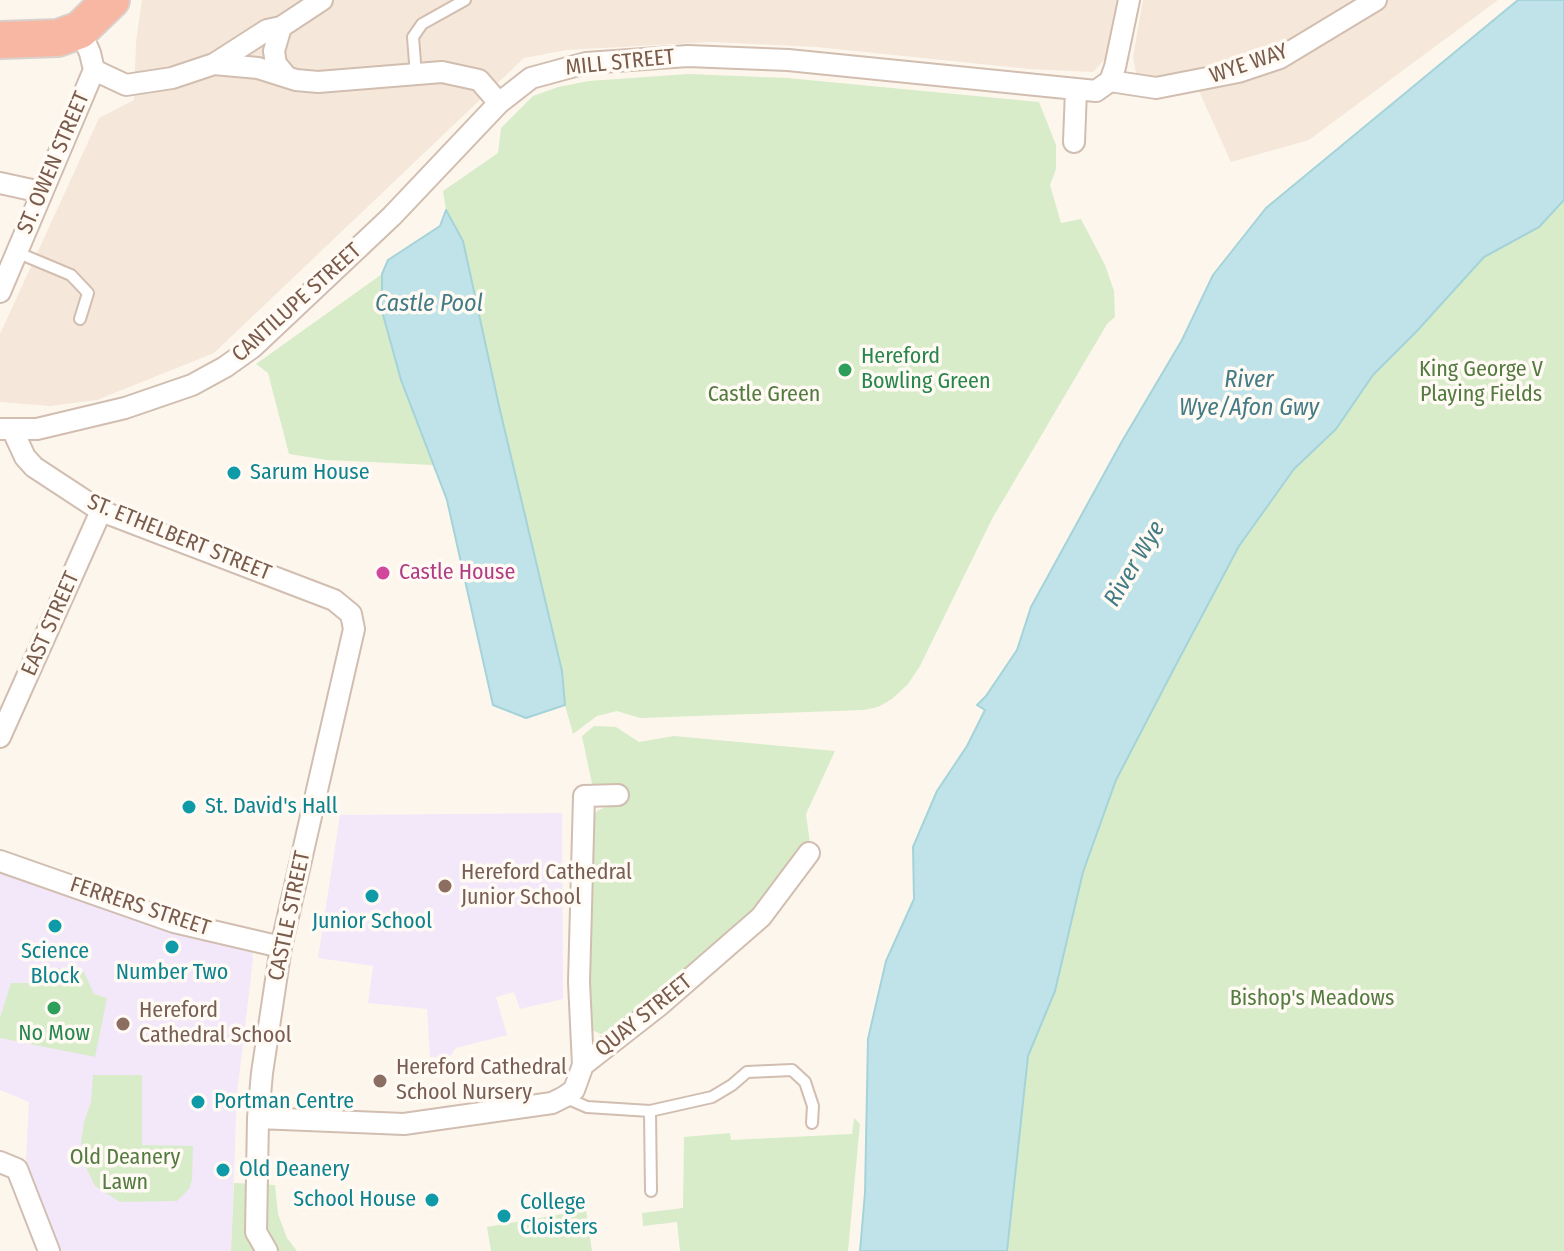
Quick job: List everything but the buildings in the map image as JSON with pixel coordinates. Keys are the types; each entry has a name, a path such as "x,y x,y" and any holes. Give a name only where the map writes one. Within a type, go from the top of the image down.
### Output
{"highway":[{"path":"0,40 58,38 80,30 111,0"}],"street":[{"path":"94,70 126,85 172,78 214,64 322,0"},
{"path":"1074,142 1076,90 1096,91 1110,81 1129,0"},
{"name":"WYE WAY","path":"1110,81 1156,88 1238,72 1280,58 1376,0"},
{"path":"281,27 274,51 276,64 286,76"},
{"name":"ST. OWEN STREET","path":"0,292 94,70 80,30"},
{"name":"MILL STREET","path":"499,103 531,78 553,70 586,63 688,56 788,60 1076,90"},
{"path":"214,64 258,68 296,80 318,82 442,72 479,80 499,103"},
{"name":"CANTILUPE STREET","path":"6,430 37,429 125,408 192,385 225,367 253,347 392,216 499,103"},
{"path":"0,183 41,192"},
{"name":"ST. ETHELBERT STREET","path":"6,430 34,467 101,511 334,600 351,614 354,629"},
{"name":"EAST STREET","path":"0,737 101,511"},
{"name":"CASTLE STREET","path":"267,1251 256,1232 262,1073 281,947 354,629"},
{"path":"583,1065 579,982 584,796 618,795"},
{"name":"QUAY STREET","path":"564,1097 574,1090 583,1065 661,1004 761,917 809,853"},
{"name":"FERRERS STREET","path":"0,861 174,922 281,947"},
{"path":"258,1118 404,1124 552,1103 564,1097"},
{"path":"0,1162 17,1169 49,1251"}],"lane":[{"path":"416,75 413,37 422,24 465,0"},
{"path":"16,252 71,275 88,293 80,319"},
{"path":"564,1097 587,1107 650,1111 712,1097 747,1072 792,1070 805,1082 813,1106 812,1123"},
{"path":"650,1111 651,1191"}],"shaded area":[{"path":"142,0 1117,0 1106,58 1093,72 1029,69 816,47 711,42 567,50 524,58 214,353 97,400 50,406 0,402 0,334 99,118 134,100 136,41"},
{"path":"1143,0 1498,0 1309,140 1231,162 1193,78 1137,78 1133,57"},
{"name":"Hereford Cathedral Junior School","path":"562,813 563,999 520,1009 514,992 496,997 507,1035 456,1048 450,1057 430,1057 427,1009 368,1003 373,966 318,958 340,815"},
{"name":"Hereford Cathedral School","path":"0,868 252,949 237,1094 231,1251 55,1251 33,1190 26,1159 29,1102 0,1090"}],"green space":[{"name":"Castle Green","path":"688,74 787,78 1039,102 1056,145 1056,169 1050,185 1061,223 1081,219 1105,265 1114,291 1115,317 1107,324 992,519 920,666 908,684 892,699 864,710 640,718 617,711 597,716 573,734 565,705 562,671 463,241 446,210 443,191 498,153 501,128 533,96 589,81"},
{"name":"Bishop's Meadows","path":"1564,200 1564,1251 1007,1251 1028,1056 1055,991 1083,872 1116,780 1179,659 1239,546 1294,469 1336,429 1373,375 1484,257 1539,227"},
{"path":"382,274 382,311 401,380 433,465 327,460 289,454 268,373 256,364"},
{"path":"594,726 616,727 639,742 674,736 835,751 806,814 811,851 790,860 769,893 744,918 608,1034 603,1035 592,1030 590,1024 587,979 590,824 597,811 620,800 621,786 592,784 582,736"},
{"name":"No Mow","path":"57,968 84,972 94,994 107,998 95,1057 0,1038 0,1018 11,983 32,983"},
{"name":"Old Deanery Lawn","path":"93,1075 142,1075 142,1145 193,1146 192,1180 189,1189 177,1201 120,1202 95,1186 85,1165 81,1142 91,1102"},
{"path":"854,1118 860,1124 848,1251 680,1251 677,1222 643,1226 642,1213 683,1208 684,1137 730,1133 731,1140 852,1134"},
{"path":"234,1183 275,1185 278,1214 287,1238 297,1251 231,1251"},
{"path":"586,1210 592,1251 491,1251 487,1227"}],"water":[{"name":"River Wye/Afon Gwy","path":"1518,0 1564,0 1564,200 1539,227 1484,257 1373,375 1336,429 1294,469 1239,546 1179,659 1116,780 1083,872 1055,991 1028,1056 1007,1251 860,1251 865,1193 868,1039 886,961 914,899 913,847 937,791 967,746 985,710 977,705 1017,650 1031,607 1182,340 1213,275 1266,208"},
{"name":"Castle Pool","path":"446,210 463,241 562,671 565,705 526,718 493,705 447,500 401,380 382,311 382,274 388,260 440,226"}],"place":[{"name":"Hereford Bowling Green","path":"845,370"},
{"name":"Sarum House","path":"234,473"},
{"name":"Castle House","path":"383,573"},
{"name":"St. David's Hall","path":"189,807"},
{"name":"Hereford Cathedral Junior School","path":"445,886"},
{"name":"Junior School","path":"372,896"},
{"name":"Science Block","path":"55,926"},
{"name":"Number Two","path":"172,947"},
{"name":"No Mow","path":"54,1008"},
{"name":"Hereford Cathedral School","path":"123,1024"},
{"name":"Hereford Cathedral School Nursery","path":"380,1081"},
{"name":"Portman Centre","path":"198,1102"},
{"name":"Old Deanery","path":"223,1170"},
{"name":"School House","path":"432,1200"},
{"name":"College Cloisters","path":"504,1216"}],"park label":[{"name":"King George V Playing Fields","path":"1481,382"}],"water label":[{"name":"River Wye","path":"1135,564"}]}
